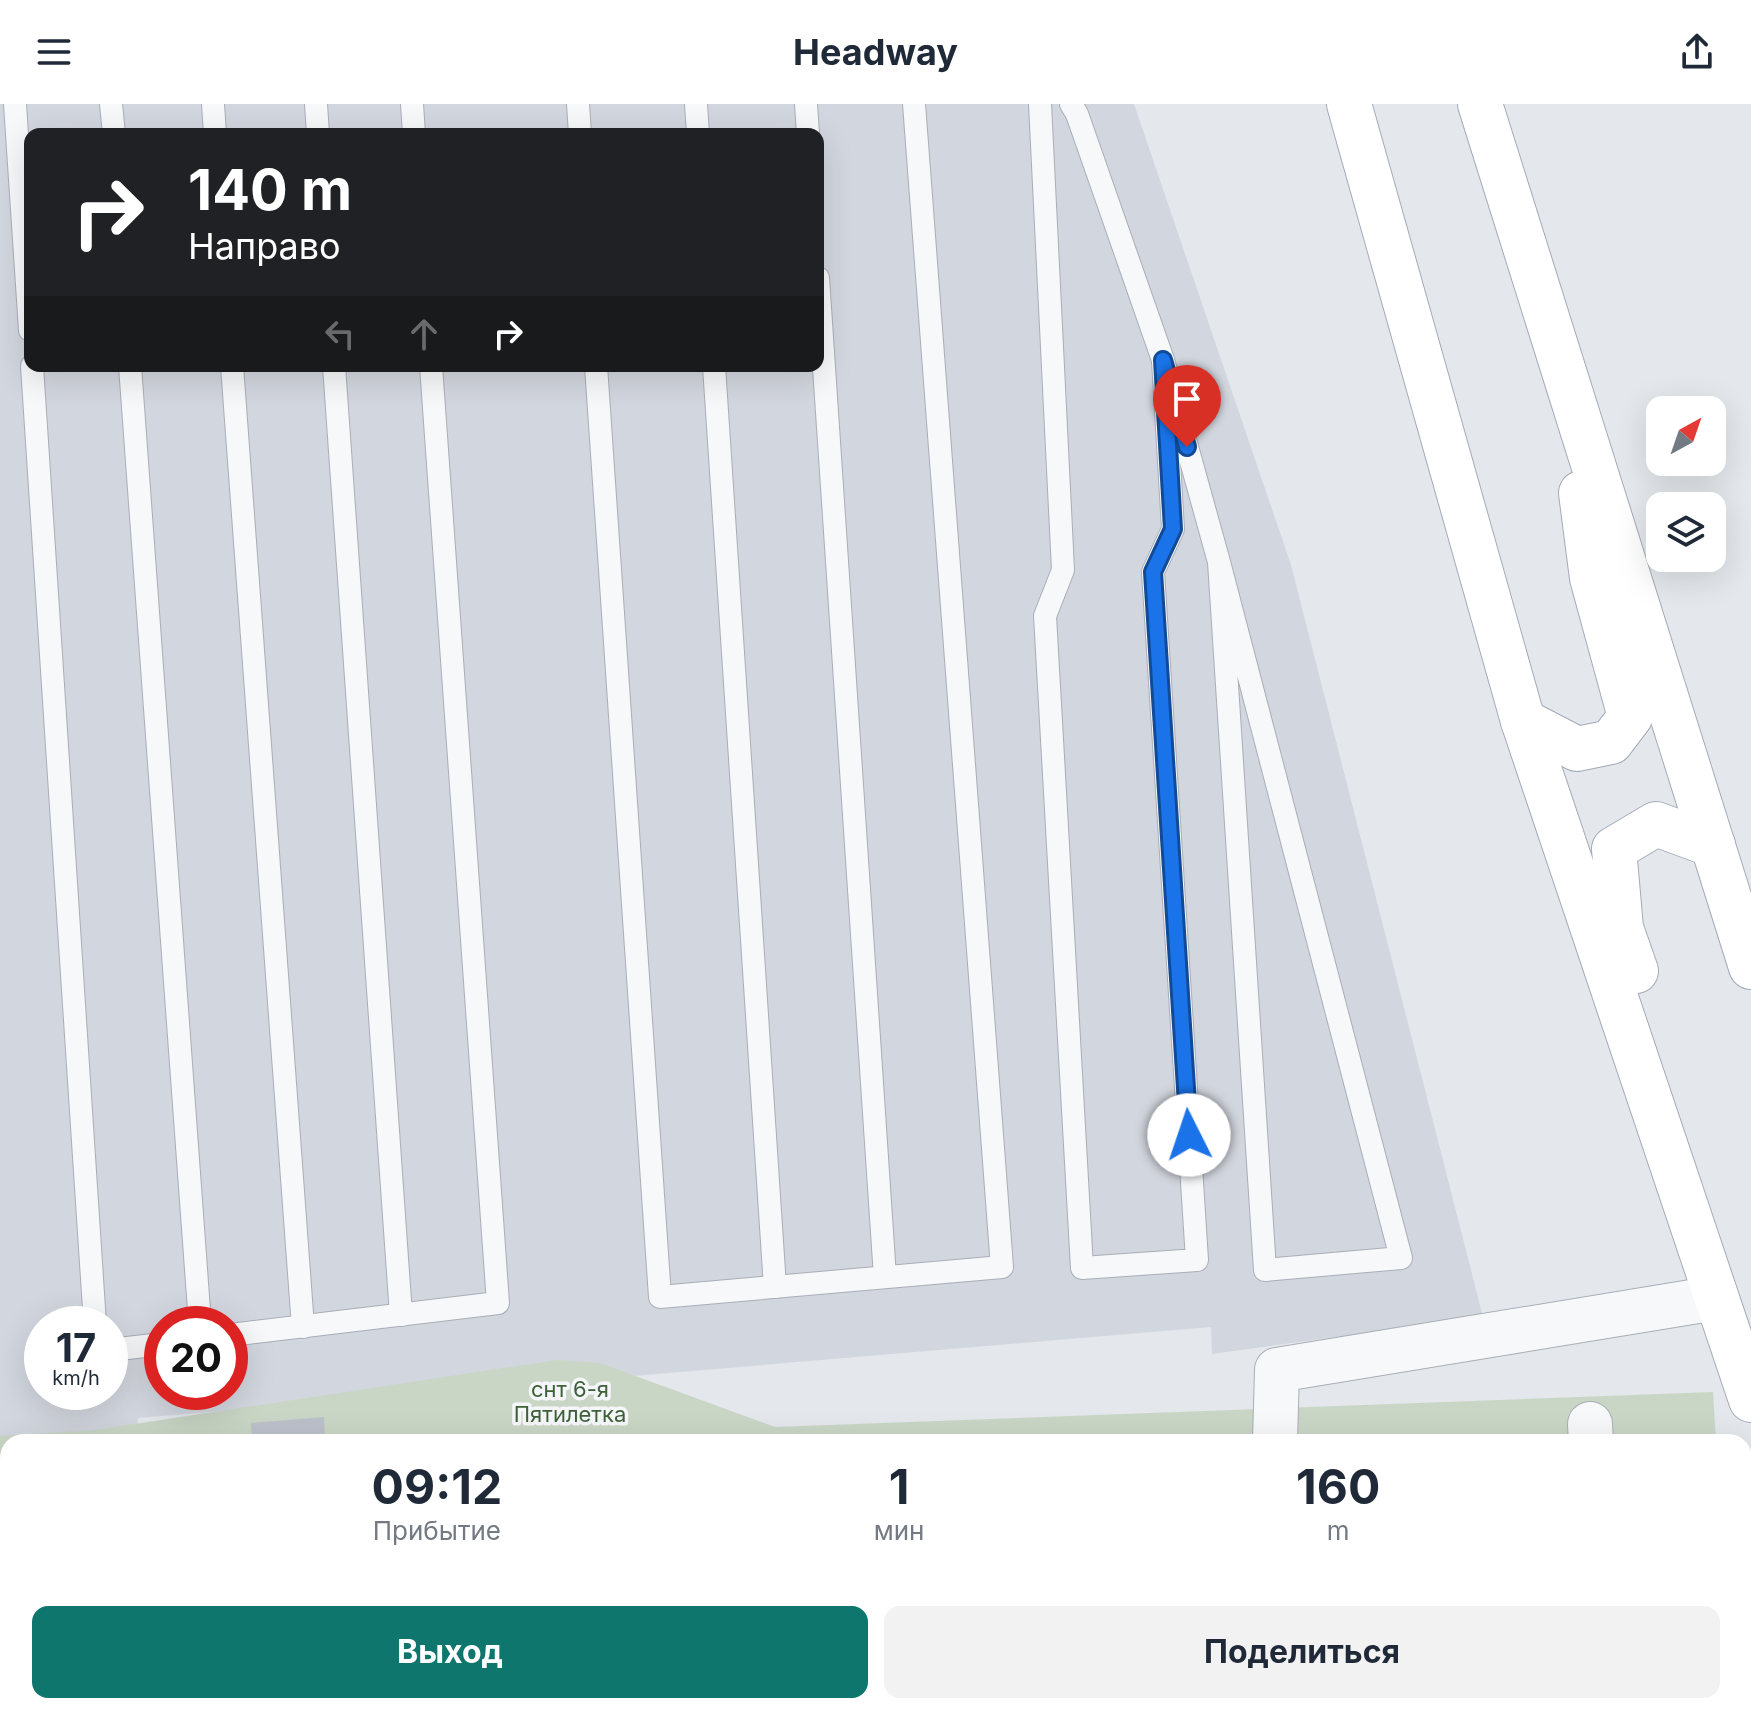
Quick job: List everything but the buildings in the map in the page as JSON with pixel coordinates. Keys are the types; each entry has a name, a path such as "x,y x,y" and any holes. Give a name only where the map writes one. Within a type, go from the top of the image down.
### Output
{"main road":[{"path":"1349,104 1523,721 1751,1400"},
{"path":"1480,104 1751,967"},
{"path":"1523,721 1577,749 1611,742 1630,717 1592,578 1568,381"},
{"path":"1713,845 1656,824 1614,849 1621,928 1682,1108 1716,1298"}],"street":[{"path":"1275,1434 1277,1370 1716,1298"}],"lane":[{"path":"15,104 24,240"},
{"path":"111,104 113,128"},
{"path":"213,104 215,128"},
{"path":"316,104 318,128"},
{"path":"412,104 414,128"},
{"path":"578,104 580,128"},
{"path":"696,104 698,128"},
{"path":"806,104 808,128"},
{"path":"596,372 660,1297 1002,1267 914,104"},
{"path":"1040,104 1063,570 1045,616 1082,1268 1197,1260 1153,572 1173,529 1163,360"},
{"path":"1071,104 1163,360 1219,562 1401,1258 1265,1270 1219,562"},
{"path":"824,367 885,1277"},
{"path":"32,372 94,1306"},
{"path":"130,372 199,1306"},
{"path":"232,372 303,1327"},
{"path":"334,372 401,1315"},
{"path":"248,1333 498,1303 431,372"},
{"path":"714,372 775,1287"}],"shaded area":[{"path":"0,104 1134,104 1291,565 1483,1317 1212,1354 1211,1327 248,1409 248,1306 144,1306 144,1410 232,1410 138,1418 137,1434 0,1434"}],"green space":[{"name":"снт 6-я Пятилетка","path":"557,1360 600,1363 775,1427 1713,1392 1716,1434 32,1434 95,1430 227,1410 248,1410 248,1407"}],"route":[{"path":"1187,447 1163,360 1173,529 1153,572 1189,1135"}]}
